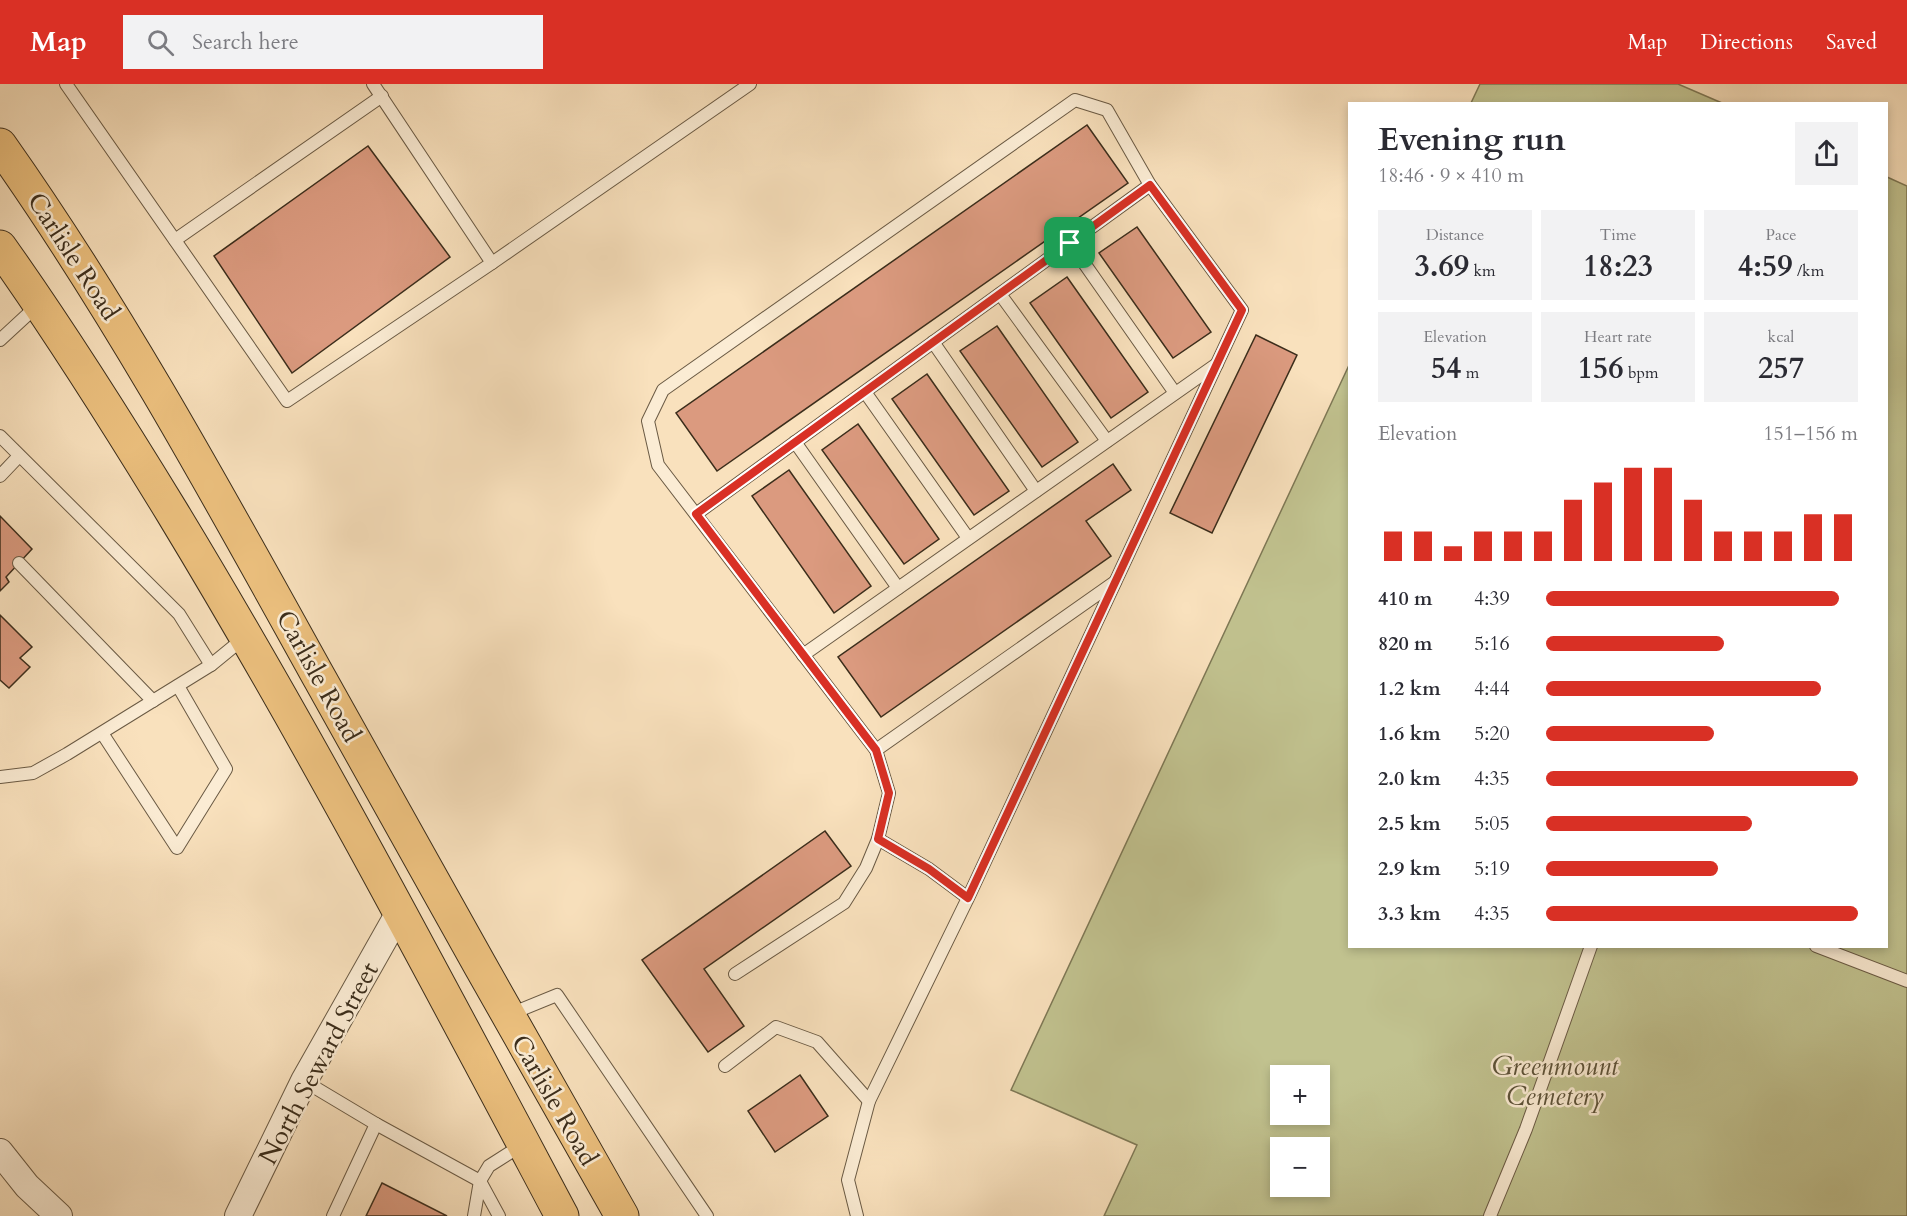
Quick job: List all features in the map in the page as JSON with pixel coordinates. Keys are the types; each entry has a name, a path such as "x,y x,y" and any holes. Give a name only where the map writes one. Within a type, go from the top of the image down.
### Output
{"main road":[{"name":"Carlisle Road","path":"0,145 117,321 195,453 507,1016 622,1216"},
{"name":"Carlisle Road","path":"0,247 40,303 130,443 247,635 400,910 562,1216"}],"street":[{"name":"North Seward Street","path":"238,1216 304,1081 400,910"},
{"path":"0,1152 27,1186 59,1216"}],"lane":[{"path":"66,84 287,401 492,263 750,84"},
{"path":"373,84 492,263"},
{"path":"175,240 382,96"},
{"path":"735,974 844,903 866,868 878,839 889,793 876,750 658,465 648,421 663,390 1075,100 1107,110 1150,185 1242,310 1118,580 869,1101 848,1180 857,1216"},
{"path":"696,514 1150,185"},
{"path":"1070,243 1175,393"},
{"path":"1000,294 1107,441"},
{"path":"0,340 40,303"},
{"path":"933,342 1036,491"},
{"path":"803,655 1218,363"},
{"path":"865,392 968,538"},
{"path":"0,436 179,614 211,665"},
{"path":"795,442 898,588"},
{"path":"0,476 19,456"},
{"path":"19,563 153,701"},
{"path":"876,750 1118,580"},
{"path":"0,777 33,773 211,665 247,635"},
{"path":"102,733 177,848 226,769 178,686"},
{"path":"878,839 929,869 968,898"},
{"path":"1490,1216 1526,1129 1590,948"},
{"path":"1821,948 1907,981"},
{"path":"507,1016 557,995 707,1216"},
{"path":"725,1066 776,1027 817,1042 869,1101"},
{"path":"304,1081 376,1124 480,1181 499,1216"},
{"path":"333,1216 376,1124"},
{"path":"474,1216 480,1181 489,1166 524,1144"}],"green space":[{"path":"1480,84 1678,84 1720,102 1471,102"},
{"name":"Greenmount Cemetery","path":"1888,177 1907,186 1907,1216 1104,1216 1137,1145 1011,1090 1348,367 1348,948 1888,948"}],"building":[{"path":"1087,125 1128,183 717,471 676,413"},
{"path":"368,146 450,257 292,373 214,256"},
{"path":"1137,227 1211,332 1173,358 1099,253"},
{"path":"1067,277 1148,392 1111,418 1030,303"},
{"path":"997,326 1078,442 1042,467 960,351"},
{"path":"1256,335 1297,355 1212,533 1170,513"},
{"path":"927,374 1009,491 974,515 892,399"},
{"path":"858,424 939,539 904,564 822,450"},
{"path":"1113,464 1131,490 1086,521 1111,556 881,717 838,657"},
{"path":"789,470 871,586 834,613 752,496"},
{"path":"0,516 32,549 6,577 9,582 0,591"},
{"path":"0,615 32,647 20,658 30,667 9,688 0,680"},
{"path":"825,831 851,866 704,969 744,1026 708,1052 642,960"},
{"path":"800,1075 828,1116 775,1152 748,1111"},
{"path":"382,1183 447,1216 366,1216"}],"route":[{"path":"1150,185 1242,310 968,898 929,869 878,839 889,793 876,750 696,514 1070,243 1150,185"}]}
